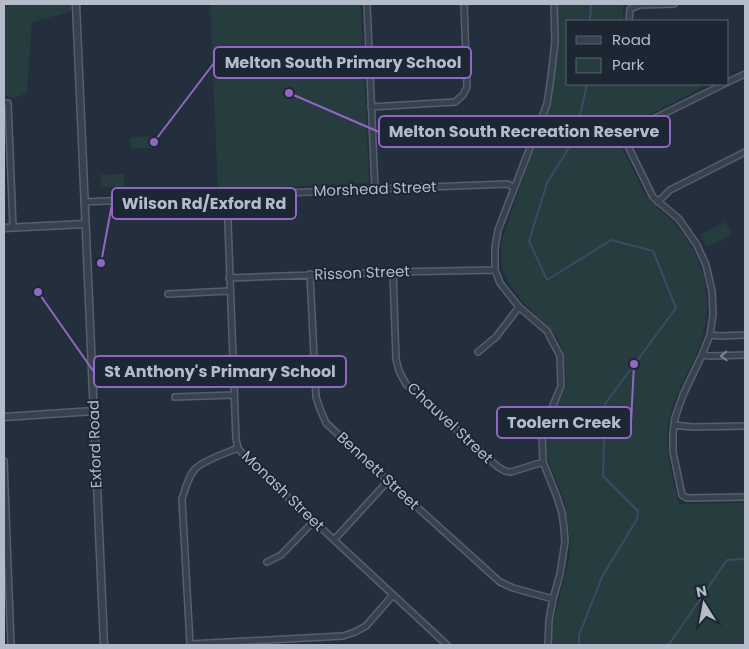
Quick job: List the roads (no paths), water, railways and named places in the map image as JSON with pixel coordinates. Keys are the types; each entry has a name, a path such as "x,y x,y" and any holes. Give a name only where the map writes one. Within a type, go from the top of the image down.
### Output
{"street":[{"name":"Exford Road","path":"76,4 104,645"},
{"path":"367,4 375,189"},
{"path":"372,107 455,102 462,95 466,87 464,4"},
{"path":"548,645 549,620 564,557 564,528 557,497 543,462 542,436 545,422 561,386 560,356 547,331 519,307 500,283 495,270 495,248 498,230 547,104 555,42 554,4"},
{"path":"629,20 630,9 636,6 674,4"},
{"path":"729,82 745,74"},
{"path":"711,87 624,135 625,141 648,189 658,202 679,219 697,245 706,265 711,284 713,314 710,335 683,395 674,425 673,452 679,484 684,496 687,498 745,497"},
{"path":"4,103 8,103 13,227"},
{"path":"658,202 670,190 745,152"},
{"name":"Morshead Street","path":"84,202 508,184 514,188"},
{"name":"Monash Street","path":"227,196 234,395 238,448 246,458 447,645"},
{"path":"4,228 85,224"},
{"name":"Risson Street","path":"230,278 310,274 495,270"},
{"name":"Chauvel Street","path":"393,272 396,359 399,371 406,384 498,467 505,471 511,472 543,462"},
{"name":"Bennett Street","path":"310,274 316,397 326,422 500,582 513,588 553,599"},
{"path":"168,294 230,292"},
{"path":"478,352 496,337 519,307"},
{"path":"710,335 745,335"},
{"path":"702,355 745,355"},
{"path":"175,397 234,395"},
{"path":"4,417 94,411"},
{"path":"674,425 692,427 745,426"},
{"path":"238,448 209,460 195,469 186,485 182,499 190,644 343,636 366,626 393,595"},
{"path":"4,461 11,645"},
{"path":"334,540 388,481"},
{"path":"268,562 281,555 314,521"}],"waterway":[{"path":"590,20 591,4"},
{"path":"579,645 579,635 602,577 637,519 638,511 603,476 605,404 676,308 653,251 611,240 547,280 529,241 547,183 575,138 587,85"},
{"path":"667,645 727,560 745,559"}],"place":[{"name":"Melton South Recreation Reserve","path":"289,93"},
{"name":"Melton South Primary School","path":"154,142"},
{"name":"Wilson Rd/Exford Rd","path":"101,263"},
{"name":"St Anthony's Primary School","path":"38,292"},
{"name":"Toolern Creek","path":"634,364"}]}
